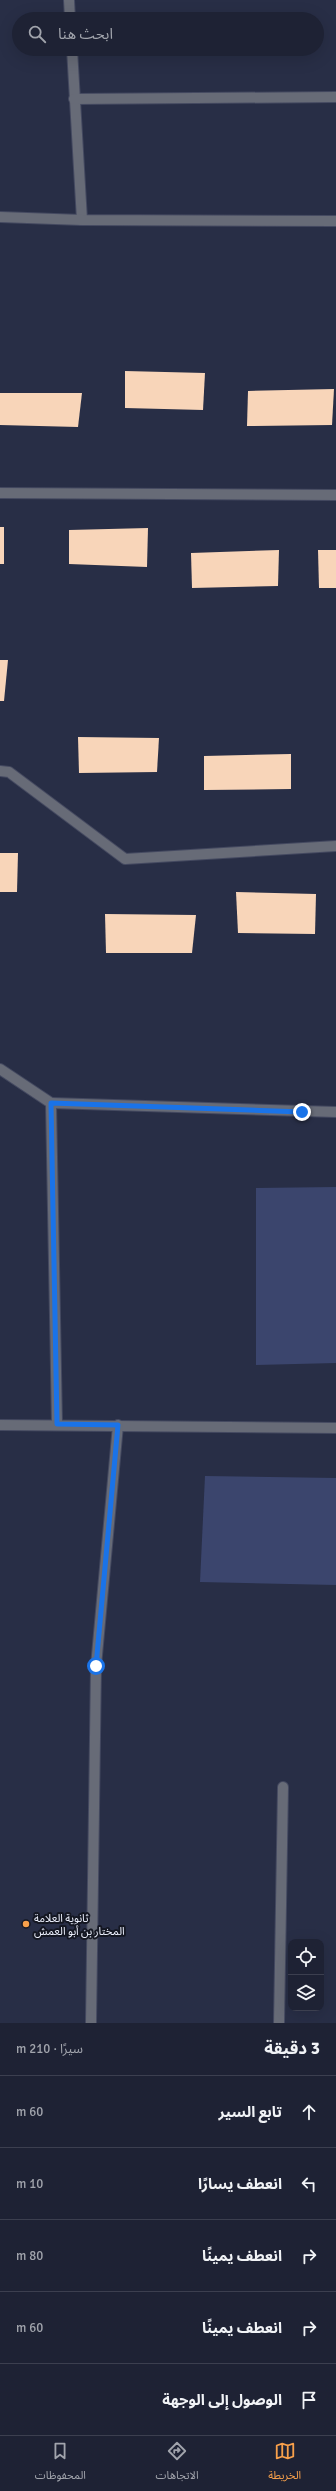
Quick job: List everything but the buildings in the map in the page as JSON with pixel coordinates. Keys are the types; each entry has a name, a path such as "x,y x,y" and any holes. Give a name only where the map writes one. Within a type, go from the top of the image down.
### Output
{"street":[{"path":"69,0 70,12"},
{"path":"72,56 82,220"},
{"path":"74,99 336,98"},
{"path":"0,217 82,220 336,221"},
{"path":"0,493 336,495"},
{"path":"0,771 9,772 125,859 336,846"},
{"path":"0,1069 51,1103 336,1112"},
{"path":"51,1103 57,1424"},
{"path":"0,1425 57,1424 336,1428"},
{"path":"90,2023 96,1666 118,1425"},
{"path":"279,2023 283,1787"}],"shaded area":[{"path":"336,1187 336,1363 256,1365 256,1188"},
{"path":"205,1476 336,1478 336,1585 200,1582"}],"place":[{"name":"ثانوية العلامة المختار بن أبو العمش","path":"26,1924"}],"route":[{"path":"96,1666 118,1425 57,1424 51,1103 302,1112"}]}
